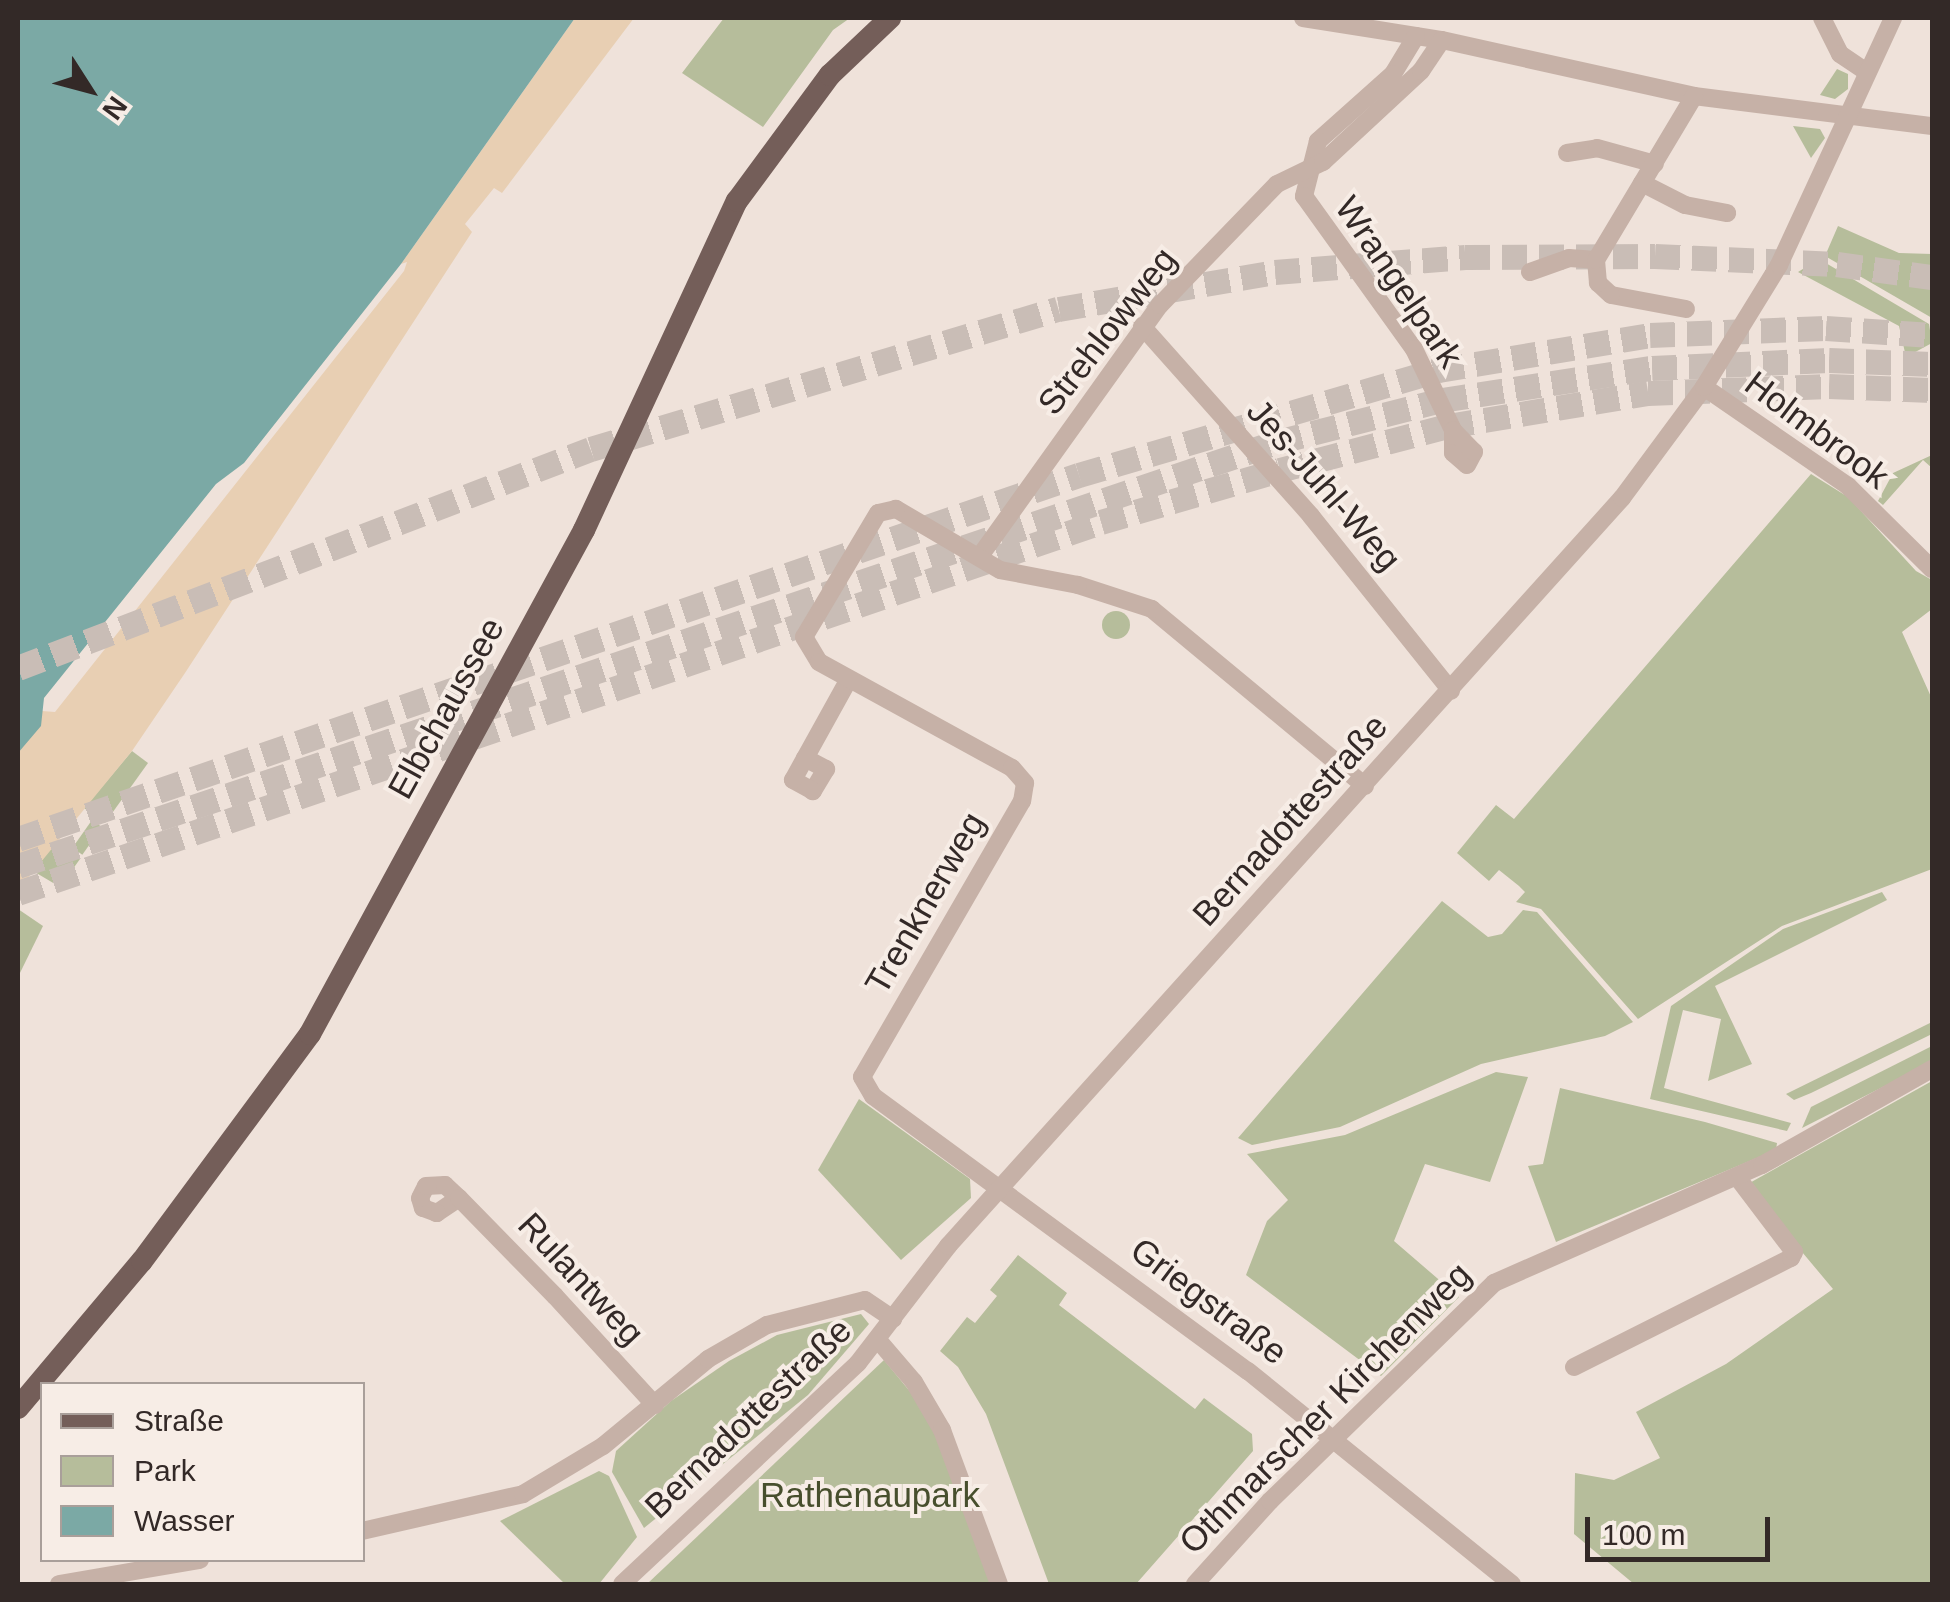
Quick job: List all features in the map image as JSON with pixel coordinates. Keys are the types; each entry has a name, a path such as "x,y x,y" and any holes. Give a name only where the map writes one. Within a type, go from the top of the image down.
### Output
{"main road":[{"name":"Elbchaussee","path":"18,1408 142,1261 310,1034 584,530 737,201 830,74 890,18"}],"street":[{"path":"1303,18 1442,40 1694,96 1932,126"},
{"path":"1822,18 1843,58 1867,72"},
{"name":"Bernadottestraße","path":"622,1584 878,1340 1000,1190 1622,498 1704,387 1779,265 1852,118 1867,72 1893,18"},
{"name":"Strehlowweg","path":"1306,168 1318,141 1393,74 1416,36"},
{"name":"Strehlowweg","path":"980,556 1142,326 1277,184 1323,162 1421,71 1442,40"},
{"path":"1686,309 1611,295 1598,283 1596,260 1694,96"},
{"path":"1566,153 1597,148 1655,164"},
{"name":"Wrangelpark","path":"1306,168 1309,208 1414,349 1453,430"},
{"path":"1642,184 1686,205 1726,213"},
{"path":"1530,272 1568,258 1596,260"},
{"name":"Jes-Juhl-Weg","path":"1142,326 1311,516 1451,691"},
{"name":"Holmbrook","path":"1704,387 1848,486 1932,569"},
{"name":"Trenknerweg","path":"1000,1190 873,1096 862,1077 1022,802 1025,783 1012,768 807,652 804,637 878,513 902,511 1023,578 1078,585 1152,610 1365,786"},
{"path":"806,758 849,678"},
{"name":"Othmarscher Kirchenweg","path":"1195,1584 1494,1283 1736,1177 1932,1069"},
{"path":"1574,1367 1791,1258 1794,1252 1736,1177"},
{"name":"Griegstraße","path":"1000,1190 1248,1371 1512,1584"},
{"name":"Rulantweg","path":"459,1198 655,1405"},
{"path":"365,1531 523,1494 604,1446 708,1359 766,1325 866,1300 893,1319"},
{"path":"878,1340 936,1417 999,1584"},
{"path":"59,1584 188,1562"}],"green space":[{"path":"724,18 850,18 833,30 763,127 682,73"},
{"path":"1837,69 1848,74 1848,89 1835,99 1820,95"},
{"path":"1793,126 1820,129 1825,138 1811,158"},
{"path":"1838,226 1899,253 1932,254 1932,318 1825,256"},
{"path":"1819,259 1929,324 1932,343 1906,357 1899,326 1798,272"},
{"path":"1932,455 1932,468 1923,460 1883,505 1878,501 1893,473"},
{"path":"1811,474 1848,497 1916,571 1932,580 1932,609 1902,632 1932,699 1932,869 1782,926 1638,1019 1541,909 1516,902 1525,892 1519,886 1499,870 1489,881 1457,853 1496,805 1514,819"},
{"path":"1116,611 1126,615 1130,625 1126,635 1116,639 1106,635 1102,625 1106,615"},
{"path":"132,751 148,763 105,823 84,808"},
{"path":"92,820 102,827 82,855 72,848"},
{"path":"57,841 80,859 60,887 33,871"},
{"path":"1882,892 1887,900 1715,986 1752,1064 1708,1081 1721,1019 1683,1010 1664,1088 1791,1123 1787,1131 1650,1099 1671,1006 1783,929"},
{"path":"1442,901 1488,937 1502,934 1523,910 1537,912 1633,1022 1605,1036 1481,1064 1340,1127 1252,1145 1238,1138"},
{"path":"18,909 43,926 18,977"},
{"path":"1932,1022 1932,1034 1794,1100 1786,1094"},
{"path":"1932,1046 1932,1062 1802,1128 1811,1107"},
{"path":"1496,1072 1528,1077 1490,1182 1425,1164 1394,1241 1459,1297 1381,1376 1246,1275 1267,1221 1288,1200 1247,1154 1345,1135"},
{"path":"1932,1081 1932,1584 1634,1584 1574,1534 1575,1473 1614,1480 1660,1458 1636,1412 1726,1364 1833,1289 1746,1185"},
{"path":"1560,1088 1705,1122 1777,1143 1776,1150 1556,1242 1528,1166 1543,1164"},
{"path":"859,1099 970,1179 971,1198 901,1260 818,1170"},
{"path":"1018,1255 1067,1293 1059,1305 1195,1409 1204,1398 1252,1434 1253,1451 1136,1584 1049,1584 986,1414 958,1367 940,1351 967,1317 975,1323 997,1296 990,1290"},
{"path":"861,1314 869,1324 808,1395 644,1528 612,1472 616,1451 671,1401 729,1361 777,1335"},
{"name":"Rathenaupark","path":"884,1360 926,1411 992,1582 647,1584"},
{"path":"599,1471 609,1476 637,1537 599,1584 565,1584 500,1521"}],"sand":[{"path":"575,18 634,18 502,193 494,188 465,224 472,232 185,673 132,751 18,890 18,753 42,711 55,712 404,271 407,262 401,264"}],"water":[{"path":"18,18 575,18 401,264 244,463 216,484 44,698 41,726 18,753"}],"tunnel":[{"path":"18,668 591,449 1059,309 1275,272 1465,257 1655,256 1837,264 1932,277"},
{"path":"18,839 1079,475 1439,370 1650,335 1826,328 1932,335"},
{"path":"18,866 1277,442 1442,400 1652,368 1829,360 1932,364"},
{"path":"18,893 1101,522 1280,470 1448,426 1648,393 1829,386 1932,390"}]}
